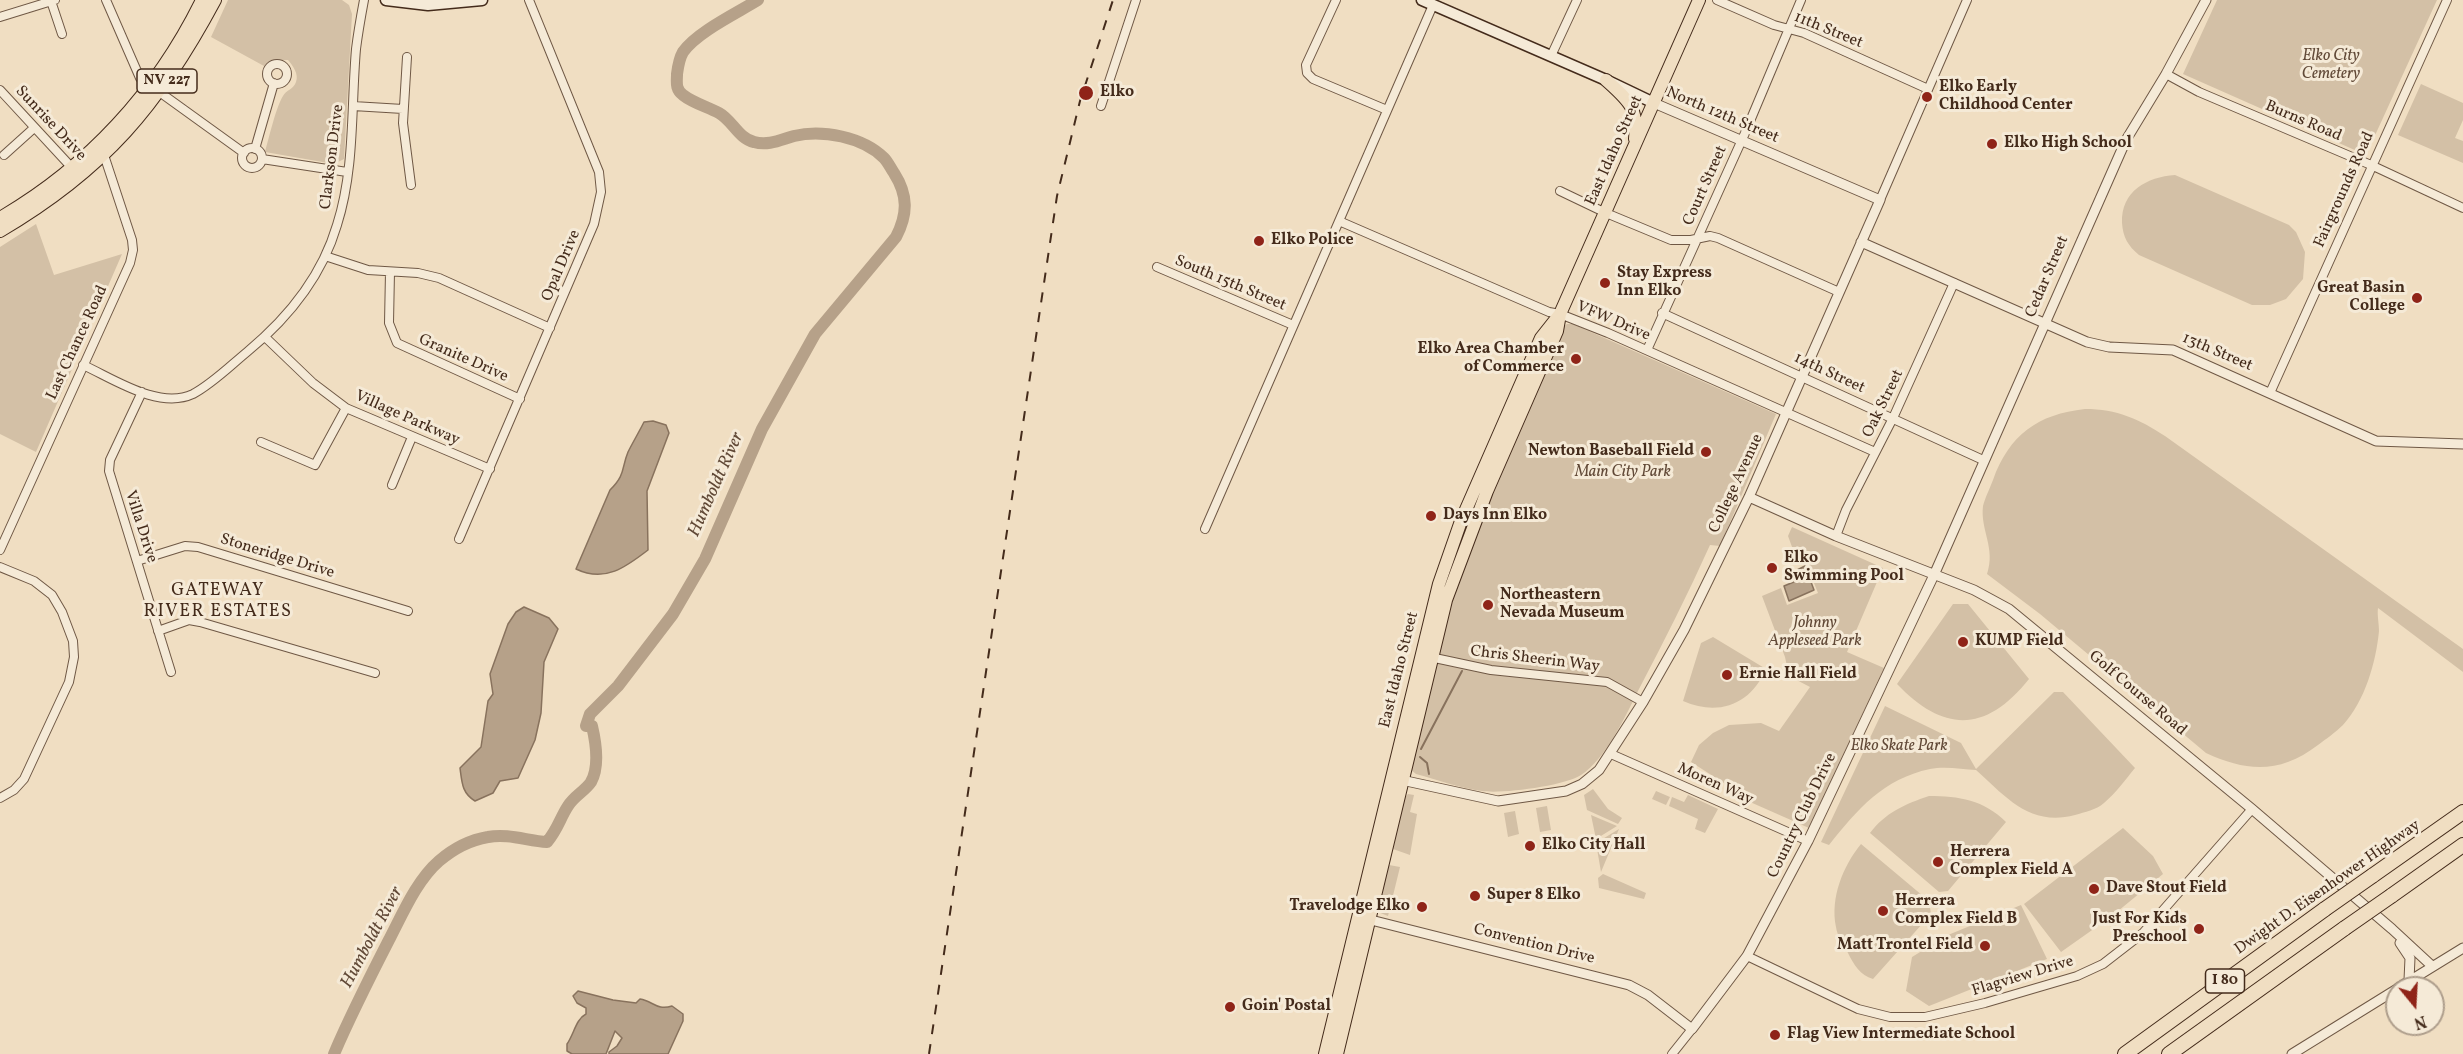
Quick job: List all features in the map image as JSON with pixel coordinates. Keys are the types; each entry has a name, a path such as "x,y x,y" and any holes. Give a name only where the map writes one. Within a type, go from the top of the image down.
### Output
{"highway":[{"name":"Dwight D. Eisenhower Highway","path":"2125,1054 2463,812"},
{"name":"I 80","path":"2169,1054 2463,845"}],"main road":[{"name":"NV 227","path":"0,218 104,155 133,126 156,89 197,34 212,0"},
{"path":"386,0 428,5 482,0"},
{"name":"North 12th Street","path":"1422,0 1434,3 1654,103"},
{"name":"East Idaho Street","path":"1325,1054 1363,919 1384,859 1397,779 1426,656 1438,584 1458,528 1541,338 1560,314 1699,0"},
{"path":"1606,80 1629,101 1635,112 1634,150"},
{"name":"NV 227","path":"0,231 33,212 76,172 100,142 156,89"},
{"name":"East Idaho Street","path":"1337,1054 1382,815 1397,779"},
{"path":"1382,815 1386,820 1381,847 1384,859"}],"street":[{"path":"106,0 140,78 244,153"},
{"name":"Clarkson Drive","path":"82,365 142,392 162,399 175,399 192,394 265,337 292,308 326,256 338,223 347,172 356,47 364,0"},
{"name":"Opal Drive","path":"459,539 594,224 601,192 595,160 529,0"},
{"path":"1101,106 1136,0"},
{"path":"1336,0 1306,65 1307,73 1313,79 1387,110"},
{"path":"1551,56 1577,0"},
{"name":"11th Street","path":"1717,0 1788,29 1804,33 1928,89"},
{"name":"Court Street","path":"1647,350 1742,141 1801,0"},
{"name":"College Avenue","path":"1397,779 1484,800 1503,801 1554,794 1577,787 1599,770 1611,754 1684,630 1749,497 1967,0"},
{"name":"Cedar Street","path":"1934,575 2126,140 2166,74 2205,0"},
{"name":"Fairgrounds Road","path":"2270,393 2447,0"},
{"path":"0,17 53,1 62,34"},
{"path":"1205,529 1434,3"},
{"path":"407,57 403,109 405,152 411,185"},
{"name":"Burns Road","path":"2166,74 2199,92 2371,165 2463,208"},
{"path":"255,149 274,83"},
{"name":"Sunrise Drive","path":"0,90 76,172"},
{"name":"North 12th Street","path":"1654,103 1880,200"},
{"path":"353,106 403,109"},
{"path":"4,155 34,128"},
{"name":"Last Chance Road","path":"0,550 130,263 133,250 132,240 100,142"},
{"path":"249,149 260,152 262,159 256,167 250,167 243,161 244,153 249,149"},
{"path":"262,159 347,172"},
{"path":"1560,191 1671,240 1690,240 1698,237 1718,238 1839,292"},
{"name":"VFW Drive","path":"1339,221 1549,312 1560,314 1647,350 1875,452"},
{"name":"13th Street","path":"1861,242 2087,342 2109,347 2173,350 2376,441 2463,444"},
{"path":"326,256 354,267 418,273 439,278 550,328"},
{"name":"South 15th Street","path":"1157,267 1293,325"},
{"name":"Granite Drive","path":"390,272 389,323 397,343 520,399"},
{"name":"Oak Street","path":"1836,536 1954,283"},
{"name":"14th Street","path":"1662,313 1983,460"},
{"name":"Village Parkway","path":"265,337 313,383 346,408 490,469"},
{"name":"Villa Drive","path":"142,392 110,460 109,471 171,672"},
{"path":"261,442 315,465 346,408"},
{"path":"392,485 412,437"},
{"name":"Golf Course Road","path":"1749,497 1836,536 1974,590 2025,620 2378,916 2432,966"},
{"name":"Stoneridge Drive","path":"137,561 185,546 198,547 408,611"},
{"path":"0,567 34,581 52,595 71,634 74,657 69,682 24,779 14,790 0,798"},
{"name":"Country Club Drive","path":"1672,1054 1747,956 1809,842 1934,575"},
{"path":"158,631 189,620 200,621 375,673"},
{"name":"Chris Sheerin Way","path":"1426,656 1491,670 1607,682 1643,702"},
{"name":"Moren Way","path":"1611,754 1809,842"},
{"name":"Flagview Drive","path":"1747,956 1845,1003 1882,1015 1926,1017 1985,1003 2077,976 2126,949 2143,933 2252,809"},
{"path":"2378,916 2409,954 2409,976"},
{"name":"Convention Drive","path":"1363,919 1629,985 1648,995 1692,1029"},
{"path":"2416,976 2463,948"},
{"path":"2292,1054 2385,996"}],"green space":[{"path":"228,0 342,0 349,5 352,14 344,159 334,164 265,152 280,101 295,84 296,73 288,60 273,60 264,66 211,37"},
{"name":"Elko City Cemetery","path":"2217,0 2437,0 2366,155 2183,74"},
{"path":"2421,84 2463,103 2463,120 2455,138 2463,141 2463,163 2398,135"},
{"path":"2175,175 2289,225 2296,232 2305,252 2303,279 2286,299 2270,305 2252,305 2139,255 2132,248 2125,237 2122,223 2126,202 2131,194 2146,183"},
{"path":"36,224 54,275 122,254 36,452 0,434 0,247"},
{"name":"Main City Park","path":"1573,324 1776,414 1720,546 1710,545 1615,736 1599,758 1581,775 1561,783 1504,791 1474,790 1416,774 1411,770 1455,585 1478,522 1564,326"},
{"path":"2085,409 2097,409 2127,416 2165,436 2463,649 2463,672 2378,608 2379,631 2372,668 2357,705 2343,725 2304,754 2277,765 2263,767 2235,764 2206,753 2040,614 1987,574 1990,556 1983,506 2000,464 2017,439 2039,422 2053,416"},
{"name":"Johnny Appleseed Park","path":"1792,527 1883,568 1847,652 1884,668 1809,828 1741,798 1741,794 1691,762 1699,745 1713,733 1729,725 1761,723 1779,731 1810,687 1789,676 1785,657 1762,596 1781,588 1787,605 1818,593 1802,553 1795,555 1788,536"},
{"name":"KUMP Field","path":"1953,604 1968,604 2029,679 2013,697 1997,709 1981,717 1964,720 1948,718 1931,711 1914,700 1897,684"},
{"name":"Ernie Hall Field","path":"1713,637 1766,669 1760,681 1743,699 1721,707 1709,708 1683,701 1701,643"},
{"name":"Elko Skate Park","path":"2054,692 2063,692 2135,768 2101,805 2075,815 2059,818 2045,817 2020,807 1976,770 1935,768 1898,780 1885,788 1850,819 1829,845 1821,842 1885,706 1961,743 1976,769"},
{"path":"1593,789 1608,809 1622,818 1618,824 1587,810 1584,795"},
{"path":"1656,791 1670,797 1666,805 1652,799"},
{"path":"1408,794 1414,795 1410,812 1417,814 1410,855 1393,849 1405,797"},
{"path":"1688,795 1718,809 1705,833 1695,829 1698,819 1669,806 1672,797 1684,802"},
{"name":"Herrera Complex Field A","path":"1929,796 1961,798 1980,804 2006,822 1948,891 1939,892 1870,833 1896,810"},
{"path":"1547,806 1551,830 1540,832 1536,808"},
{"path":"1515,811 1519,834 1508,837 1504,813"},
{"path":"1591,815 1617,826 1596,839"},
{"name":"Dave Stout Field","path":"2123,828 2153,856 2163,874 2112,916 2061,952 2024,904"},
{"path":"1619,829 1601,872 1596,843"},
{"name":"Herrera Complex Field B","path":"1861,844 1929,901 1931,914 1873,979 1861,972 1853,962 1838,934 1835,916 1840,883 1849,862"},
{"path":"1389,865 1400,867 1388,916 1378,912"},
{"path":"1603,874 1646,893 1644,899 1599,888 1598,878"},
{"name":"Matt Trontel Field","path":"2021,905 2047,959 1929,1006 1906,991 1912,957 1948,935"}],"shaded area":[{"path":"653,421 666,425 669,433 647,491 648,550 632,562 606,574 587,573 576,569 610,490 621,475 630,448 644,422"},
{"path":"1805,566 1814,590 1789,601 1784,586 1796,581 1795,571"},
{"path":"524,607 549,618 558,629 544,662 541,713 535,740 518,778 500,781 493,793 475,801 465,791 460,768 481,747 488,701 493,694 490,674 508,624 516,612"},
{"path":"578,991 613,1000 636,1003 640,999 659,1007 672,1006 683,1014 683,1021 668,1054 609,1054 622,1038 615,1031 606,1054 572,1054 567,1051 567,1044 577,1023 586,1014 586,1008 577,1003 573,996"}],"waterway":[{"name":"Humboldt River","path":"334,1054 405,908 431,869 456,849 481,838 503,836 547,842 570,802 591,782 596,769 596,754 592,726 586,726 590,714 618,686 673,614 705,559 762,429 815,334 896,237 900,229 905,205 902,189 887,161 875,151 854,140 829,134 805,134 769,143 754,142 744,137 724,116 691,100 679,90 677,83 679,63 683,52 689,45 707,30 758,0"},
{"path":"1421,749 1462,671"},
{"path":"1420,757 1427,763 1429,774"}],"railway":[{"path":"929,1054 1057,196 1080,101 1113,0"}],"place":[{"name":"Elko","path":"1086,93"},
{"name":"Elko Early Childhood Center","path":"1927,97"},
{"name":"Elko High School","path":"1992,144"},
{"name":"Elko Police","path":"1259,241"},
{"name":"Stay Express Inn Elko","path":"1605,283"},
{"name":"Great Basin College","path":"2417,298"},
{"name":"Elko Area Chamber of Commerce","path":"1576,359"},
{"name":"Newton Baseball Field","path":"1706,452"},
{"name":"Days Inn Elko","path":"1431,516"},
{"name":"Elko Swimming Pool","path":"1772,568"},
{"name":"Northeastern Nevada Museum","path":"1488,605"},
{"name":"KUMP Field","path":"1963,642"},
{"name":"Ernie Hall Field","path":"1727,675"},
{"name":"Elko City Hall","path":"1530,846"},
{"name":"Herrera Complex Field A","path":"1938,862"},
{"name":"Dave Stout Field","path":"2094,889"},
{"name":"Super 8 Elko","path":"1475,896"},
{"name":"Travelodge Elko","path":"1422,907"},
{"name":"Herrera Complex Field B","path":"1883,911"},
{"name":"Just For Kids Preschool","path":"2199,929"},
{"name":"Matt Trontel Field","path":"1985,946"},
{"name":"Goin' Postal","path":"1230,1007"},
{"name":"Flag View Intermediate School","path":"1775,1035"}],"district":[{"name":"GATEWAY RIVER ESTATES","path":"218,602"}]}
